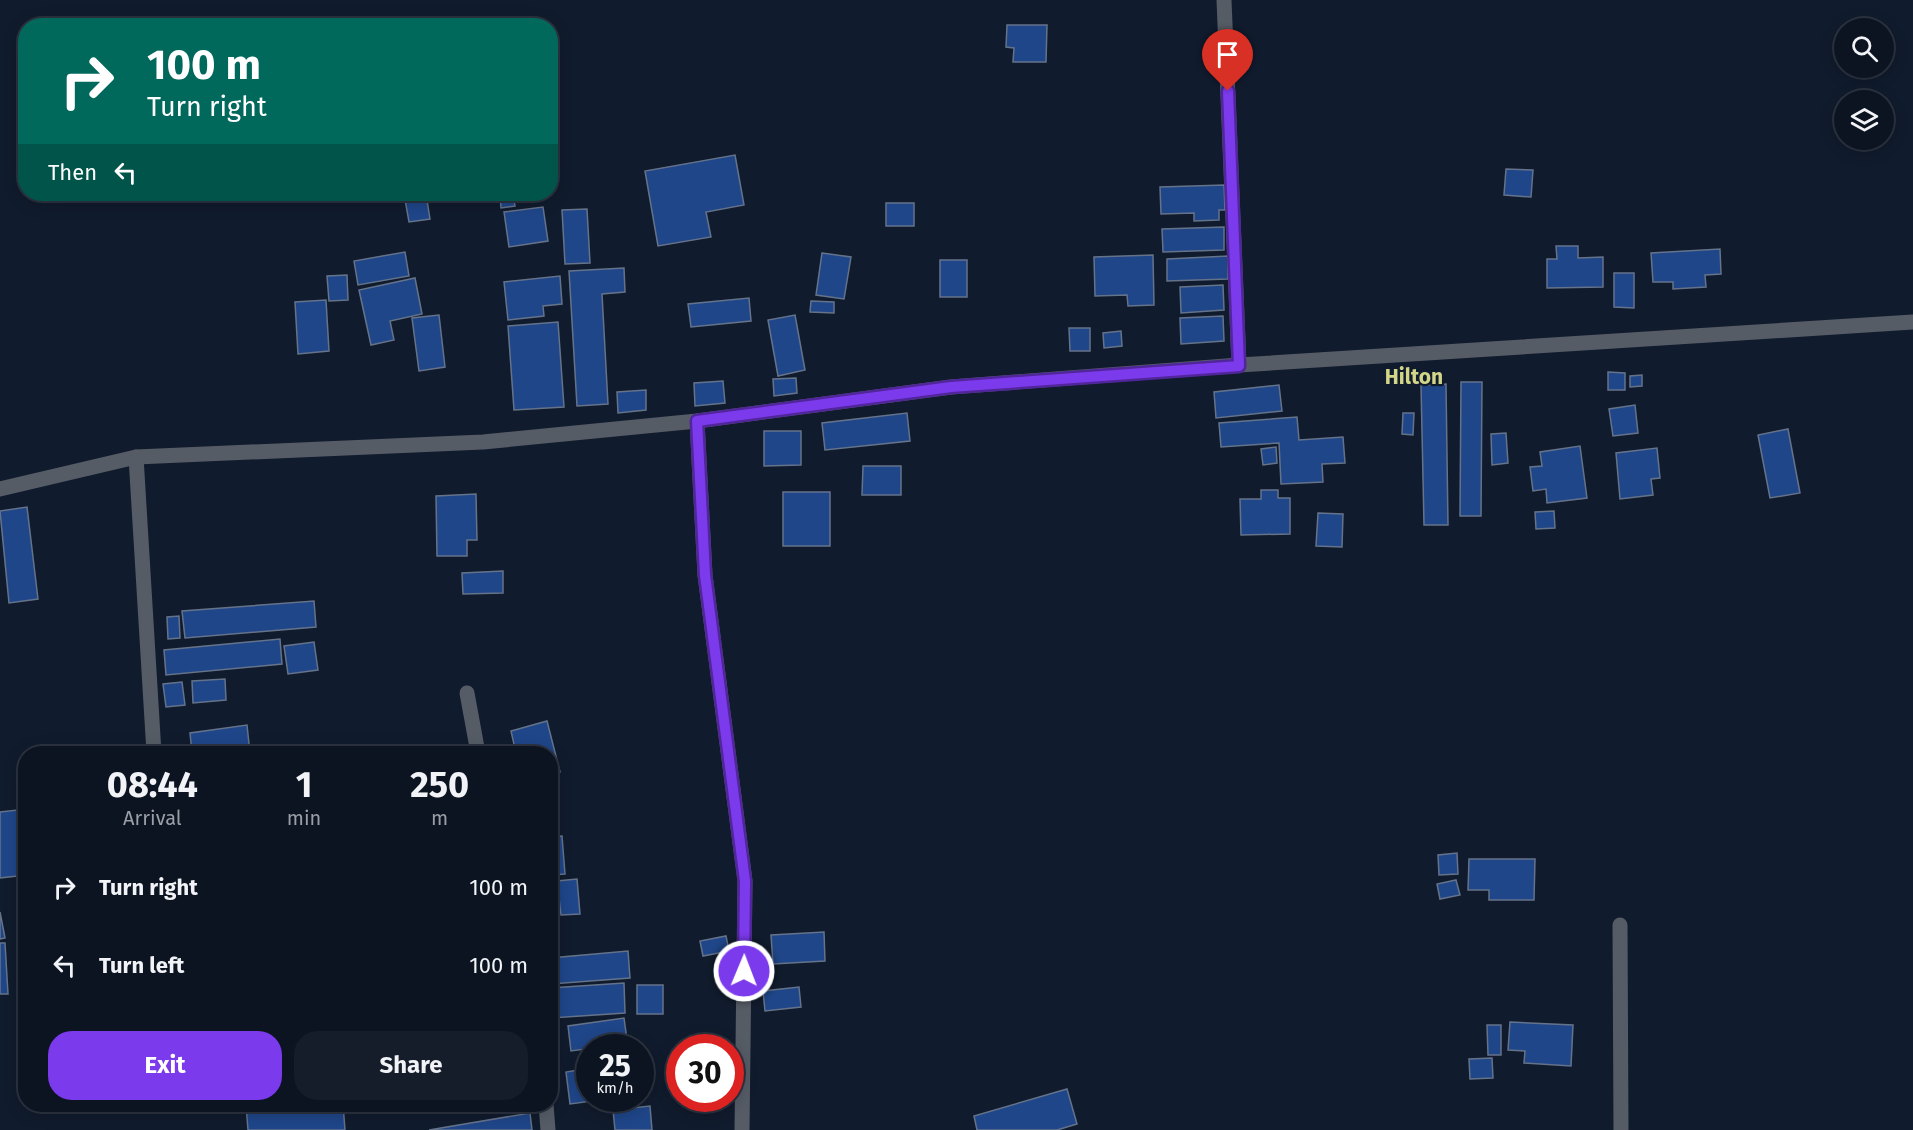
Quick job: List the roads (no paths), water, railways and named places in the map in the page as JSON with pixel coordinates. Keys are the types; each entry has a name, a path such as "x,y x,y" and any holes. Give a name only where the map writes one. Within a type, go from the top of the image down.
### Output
{"street":[{"path":"1224,0 1239,366"},
{"path":"0,489 136,457 483,441 697,421 951,387 1913,322"},
{"path":"697,421 705,575 745,881 742,1130"},
{"path":"136,457 154,746"},
{"path":"467,693 477,746"},
{"path":"1620,925 1621,1130"},
{"path":"547,1112 548,1130"}],"district":[{"name":"Hilton","path":"1414,377"}]}
